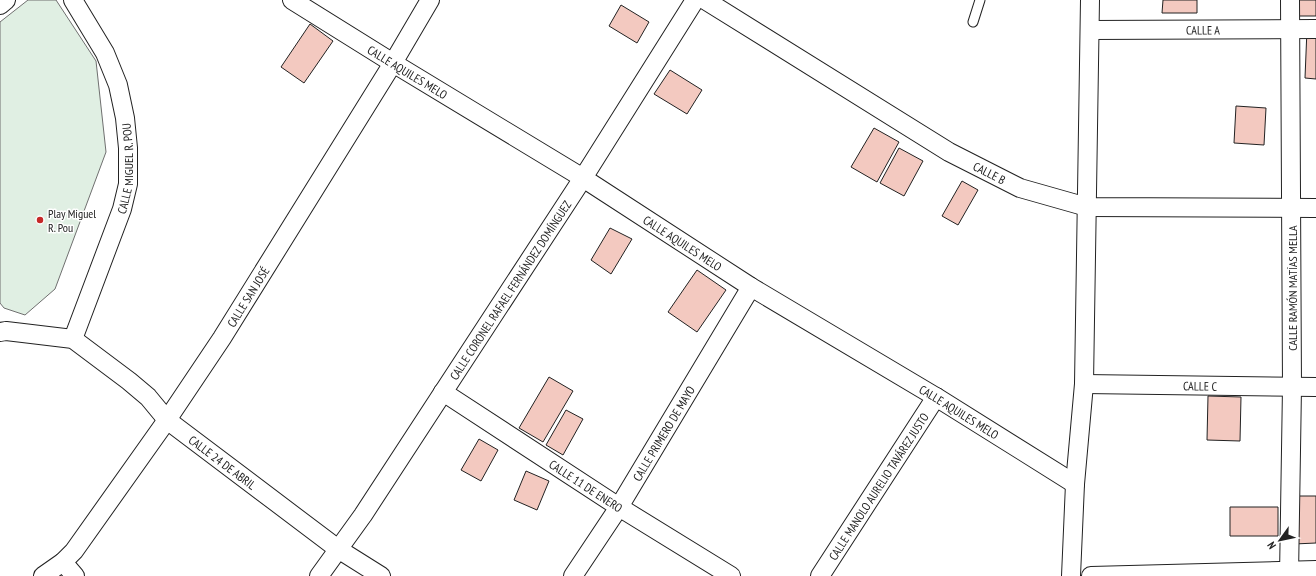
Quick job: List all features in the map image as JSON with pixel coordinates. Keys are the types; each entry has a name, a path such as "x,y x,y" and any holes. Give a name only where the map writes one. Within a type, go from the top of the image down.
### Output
{"street":[{"path":"0,4 6,0"},
{"name":"CALLE MIGUEL R. POU","path":"73,339 122,209 128,184 128,148 125,118 118,85 105,53 74,0"},
{"name":"CALLE AQUILES MELO","path":"292,0 393,63 584,178 751,287 936,397 1075,484"},
{"name":"CALLE SAN JOSÉ","path":"43,576 63,562 74,551 167,420 222,338 393,63 430,0"},
{"name":"CALLE CORONEL RAFAEL FERNÁNDEZ DOMÍNGUEZ","path":"319,576 363,515 584,178 696,0"},
{"name":"CALLE B","path":"705,0 949,152 1020,188 1087,207 1316,208"},
{"path":"1071,576 1075,484 1084,384 1090,0"},
{"name":"CALLE RAMÓN MATÍAS MELLA","path":"1289,573 1292,387 1290,0"},
{"name":"CALLE A","path":"1090,30 1316,29"},
{"name":"CALLE PRIMERO DE MAYO","path":"573,576 619,506 751,287"},
{"path":"2,329 73,339"},
{"name":"CALLE 24 DE ABRIL","path":"73,339 148,397 167,420 338,549 380,576"},
{"name":"CALLE C","path":"1084,384 1316,387"},
{"name":"CALLE 11 DE ENERO","path":"443,392 619,506 731,576"},
{"name":"CALLE MANOLO AURELIO TAVÁREZ JUSTO","path":"820,576 936,397"},
{"path":"63,562 75,576"},
{"path":"1091,576 1289,573 1316,570"}],"lane":[{"path":"973,22 980,0"}],"green space":[{"name":"Play Miguel R. Pou","path":"28,0 56,0 96,61 106,152 55,289 25,315 4,308 0,303 0,22"}],"building":[{"path":"1163,0 1197,0 1197,13 1162,13"},
{"path":"1294,0 1316,0 1316,16 1295,16"},
{"path":"621,5 649,22 637,43 609,26"},
{"path":"310,24 333,41 304,83 281,67"},
{"path":"1307,29 1316,30 1316,79 1305,78"},
{"path":"670,70 702,90 687,114 654,94"},
{"path":"1236,106 1266,108 1264,145 1234,143"},
{"path":"874,128 899,142 877,182 851,167"},
{"path":"899,148 923,161 904,196 880,183"},
{"path":"962,181 978,190 958,225 942,216"},
{"path":"610,228 632,239 611,274 591,260"},
{"path":"697,270 726,290 697,332 668,312"},
{"path":"549,377 573,391 543,442 519,428"},
{"path":"1208,396 1241,397 1240,441 1207,440"},
{"path":"566,410 583,419 563,455 546,445"},
{"path":"479,439 498,450 481,481 461,470"},
{"path":"526,471 549,481 537,510 514,500"},
{"path":"1293,496 1316,496 1316,543 1294,544"},
{"path":"1230,507 1278,507 1278,536 1230,536"}],"place":[{"name":"Play Miguel R. Pou","path":"40,220"}]}
